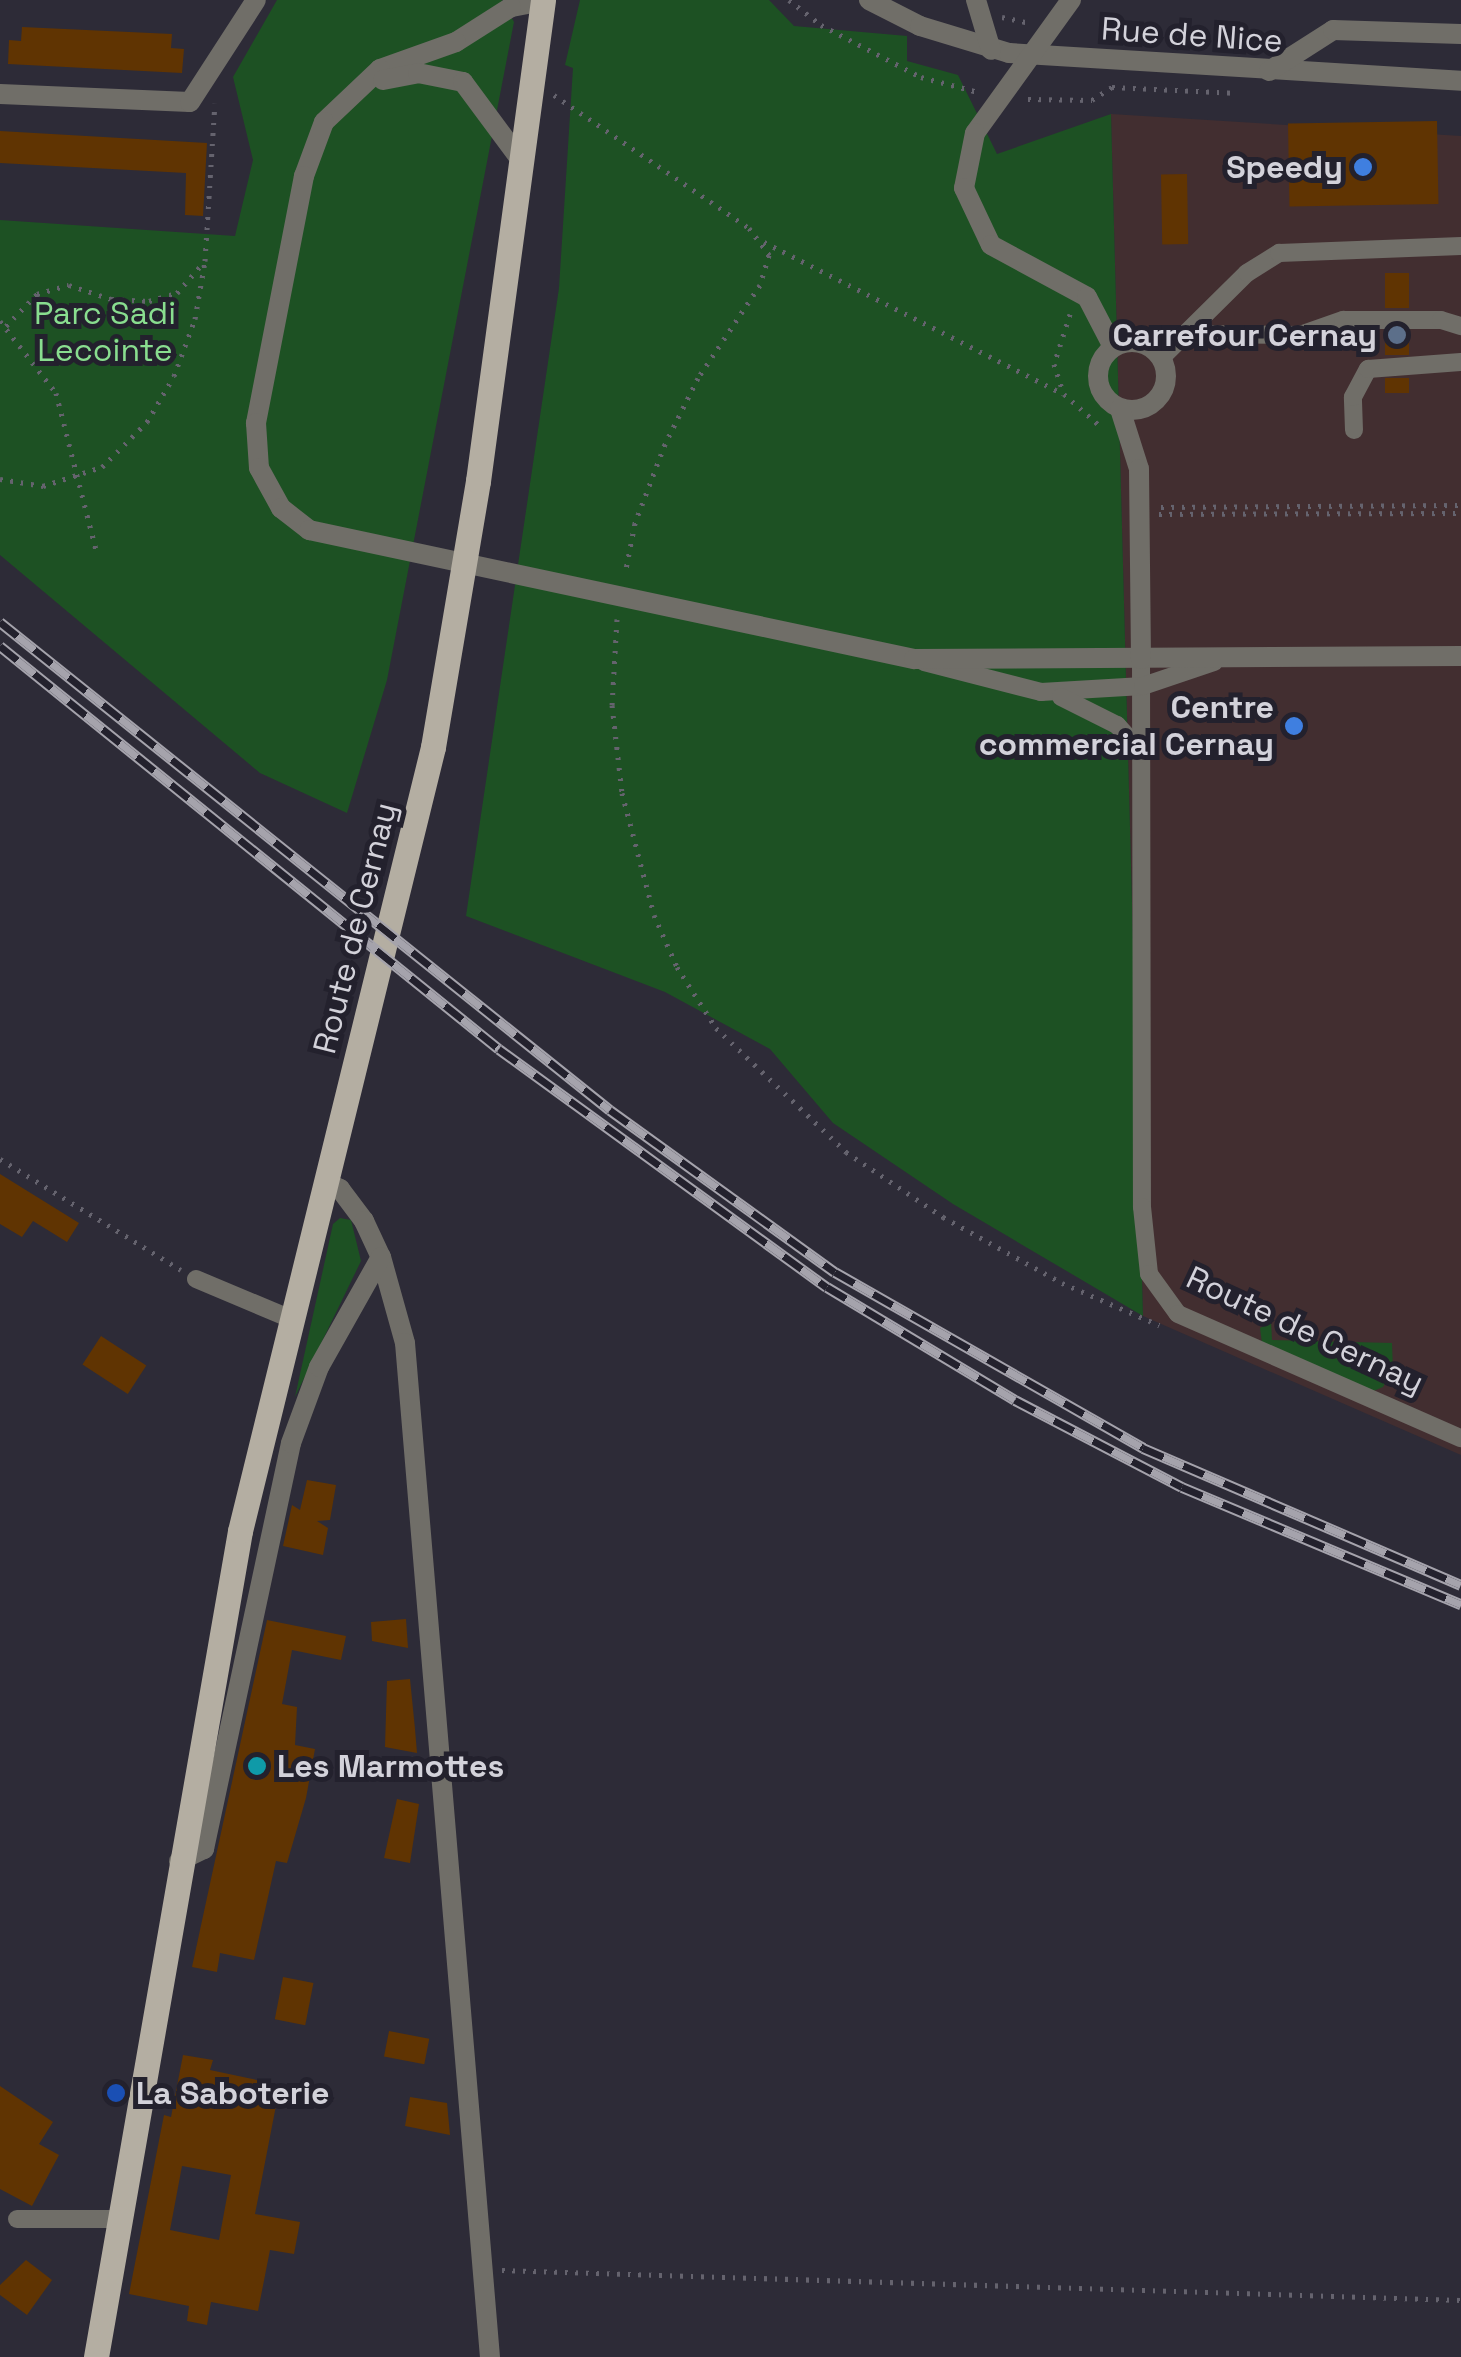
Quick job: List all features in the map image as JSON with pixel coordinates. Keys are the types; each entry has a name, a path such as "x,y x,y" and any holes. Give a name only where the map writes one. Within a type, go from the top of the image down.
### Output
{"main road":[{"name":"Route de Cernay","path":"96,2357 179,1861 240,1532 433,747 466,549 542,0"}],"street":[{"path":"0,94 180,104 204,88 256,0"},
{"path":"542,0 511,7 456,42 380,69 324,122 304,176 256,423 260,468 280,508 309,530 397,552 914,659 1214,662 1461,656"},
{"name":"Rue de Nice","path":"868,0 990,50 1461,81"},
{"path":"976,0 990,50"},
{"path":"1072,0 999,98 969,146 968,207 1004,256 1082,294 1098,311 1113,347"},
{"path":"1268,71 1334,30 1461,34"},
{"path":"353,92 418,73 463,82 518,155"},
{"path":"1120,408 1141,410 1158,398 1166,378 1162,358 1145,344 1113,347 1099,364 1098,386 1120,408 1139,469 1141,659"},
{"path":"325,1182 340,1189 382,1258 405,1343 490,2357"},
{"path":"179,1861 204,1849 291,1443 319,1367 382,1258"}],"lane":[{"path":"1162,358 1246,273 1279,253 1461,246"},
{"path":"1183,334 1300,335 1343,320 1441,320 1461,326"},
{"path":"1354,430 1354,396 1368,369 1461,362"},
{"path":"914,659 1087,705 1143,754"},
{"name":"Route de Cernay","path":"1141,659 1142,1207 1148,1274 1160,1298 1178,1314 1461,1438"},
{"path":"1041,692 1143,686 1214,662"},
{"path":"196,1279 291,1319"},
{"path":"18,2218 118,2219"}],"path":[{"path":"789,0 821,24 921,76 999,98 1092,100 1112,88"},
{"path":"530,78 764,242 1064,394 1112,436"},
{"path":"0,479 44,486 82,478 102,467 147,422 174,376 196,318 205,260 218,108 204,88"},
{"path":"624,583 647,487 698,378 760,285 769,255 764,242"},
{"path":"96,550 82,478 56,393 3,324 37,294 68,285 111,299 149,301 178,293 205,260"},
{"path":"1064,394 1054,364 1061,328 1082,294"},
{"path":"1139,511 1461,509"},
{"path":"618,615 612,706 622,794 654,914 677,967 716,1028 846,1152 942,1217 1062,1283 1139,1317 1162,1326 1178,1314"},
{"path":"0,1160 196,1279"},
{"path":"484,2269 1461,2300"}],"shaded area":[{"name":"Centre commercial Cernay","path":"1111,114 1461,136 1461,1455 1143,1316"}],"green space":[{"name":"Parc Sadi Lecointe","path":"277,0 502,0 514,22 387,680 347,813 260,773 0,555 0,220 235,236 253,160 233,77"},
{"path":"580,0 769,0 794,26 907,36 907,61 958,75 997,154 1111,114 1143,1316 953,1204 833,1123 770,1049 665,992 466,916 559,288 573,68 565,65"},
{"path":"340,1218 351,1220 361,1261 295,1397 333,1224"},
{"path":"1271,1321 1272,1340 1392,1343 1393,1370 1383,1387 1371,1392 1262,1343 1260,1328"}],"building":[{"path":"22,27 172,34 171,48 184,49 182,73 8,64 9,40 21,41"},
{"name":"Speedy","path":"1437,121 1438,204 1289,207 1288,124"},
{"path":"0,131 207,143 203,216 185,215 186,173 0,163"},
{"path":"1161,174 1187,174 1188,244 1162,244"},
{"path":"1385,273 1409,273 1409,308 1385,308"},
{"path":"1385,332 1409,332 1409,355 1385,355"},
{"path":"1385,378 1409,378 1409,393 1385,393"},
{"path":"0,1174 79,1223 67,1242 33,1221 22,1237 0,1224"},
{"path":"101,1336 146,1365 128,1394 82,1365"},
{"path":"307,1480 336,1485 330,1520 317,1521 328,1528 323,1555 283,1546 292,1505 300,1510"},
{"path":"406,1619 408,1648 372,1641 371,1622"},
{"path":"267,1620 346,1636 341,1660 292,1650 282,1704 297,1707 295,1745 315,1749 306,1798 287,1863 276,1861 254,1960 220,1953 217,1972 192,1967"},
{"path":"410,1679 417,1753 385,1747 387,1681"},
{"path":"397,1799 419,1804 410,1863 384,1858"},
{"path":"283,1977 313,1983 305,2025 275,2019"},
{"path":"389,2031 429,2039 424,2064 384,2057"},
{"path":"183,2055 213,2060 210,2070 280,2085 255,2214 300,2222 294,2254 270,2250 258,2311 211,2302 207,2325 187,2321 189,2306 129,2294 164,2115 171,2117","holes":["182,2166 231,2175 219,2240 170,2230"]},
{"path":"0,2086 53,2122 39,2144 59,2155 32,2206 0,2189"},
{"path":"410,2097 447,2103 450,2135 405,2126"},
{"path":"26,2260 52,2280 27,2315 0,2295 0,2285"}],"railway":[{"path":"0,622 610,1110 835,1272 1143,1448 1461,1585"},
{"path":"0,646 499,1049 827,1287 1015,1400 1182,1487 1461,1604"}],"place":[{"name":"Speedy","path":"1363,167"},
{"name":"Carrefour Cernay","path":"1397,335"},
{"name":"Centre commercial Cernay","path":"1294,726"},
{"name":"Les Marmottes","path":"257,1766"},
{"name":"La Saboterie","path":"116,2093"}]}
